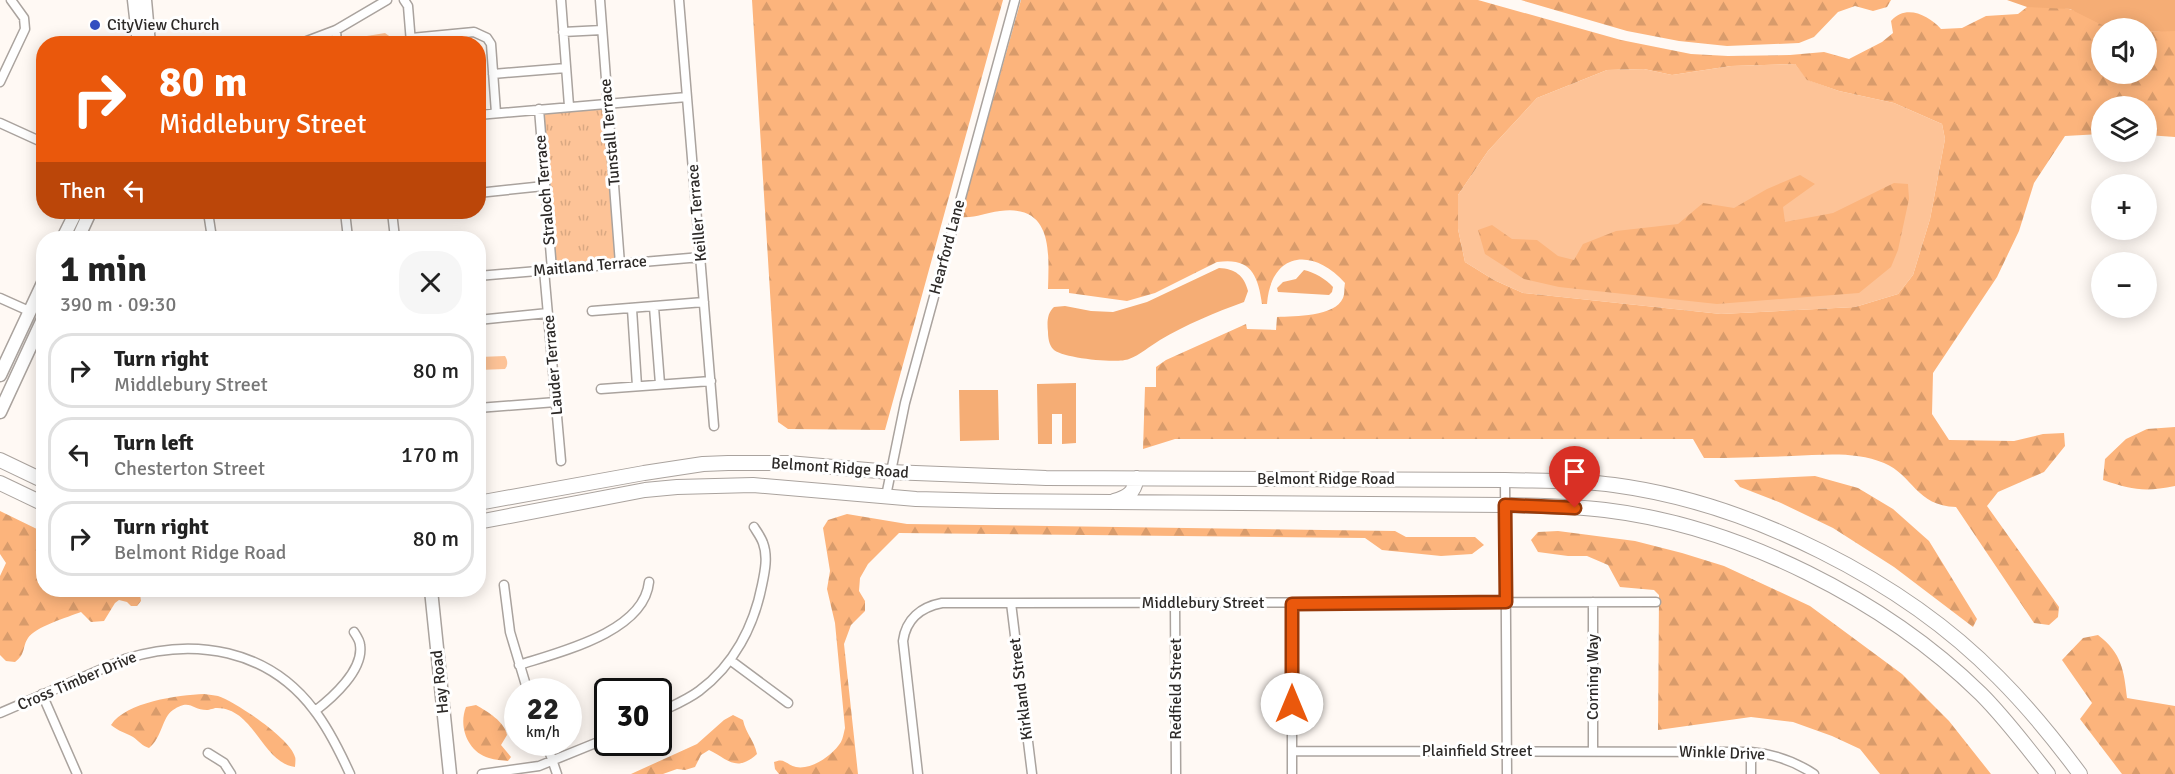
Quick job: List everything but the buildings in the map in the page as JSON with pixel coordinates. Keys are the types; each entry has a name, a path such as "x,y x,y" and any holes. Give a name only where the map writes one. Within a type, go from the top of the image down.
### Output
{"main road":[{"path":"134,0 137,36"},
{"path":"145,0 149,36"},
{"path":"0,375 36,297"},
{"path":"0,412 36,336"},
{"path":"0,460 36,477"},
{"name":"Belmont Ridge Road","path":"486,502 703,464 788,463 890,472 1046,478 1505,480 1573,481 1615,485 1702,505 1738,517 1811,547 1879,584 1957,640 1997,675 2050,734 2080,774"},
{"path":"1106,503 1128,497 1135,488 1137,478"},
{"path":"0,483 36,500"},
{"name":"Belmont Ridge Road","path":"486,520 645,490 753,485 886,496 996,501 1505,505 1607,510 1666,522 1768,555 1821,580 1883,616 1928,649 1980,694 2023,741 2048,774"},
{"name":"Hay Road","path":"432,597 450,774"}],"street":[{"path":"0,82 25,29 24,18 11,0"},
{"path":"320,36 336,30 387,0"},
{"path":"404,0 408,6 411,36"},
{"path":"561,0 569,106"},
{"name":"Tunstall Terrace","path":"600,0 620,264"},
{"name":"Keiller Terrace","path":"679,0 714,426"},
{"name":"Hearford Lane","path":"886,496 905,403 1015,0"},
{"path":"336,30 336,36"},
{"path":"563,33 602,30"},
{"path":"446,36 474,32 484,36"},
{"path":"486,37 491,44 496,114"},
{"path":"493,74 566,68"},
{"path":"486,115 687,97"},
{"name":"Straloch Terrace","path":"539,109 548,270"},
{"path":"0,123 36,139"},
{"path":"486,192 544,186"},
{"name":"Maitland Terrace","path":"486,275 701,257"},
{"name":"Lauder Terrace","path":"548,270 548,313 561,460"},
{"path":"0,298 29,311"},
{"path":"592,311 704,302"},
{"path":"654,307 660,384"},
{"path":"632,309 637,386"},
{"path":"486,319 548,313"},
{"path":"601,389 711,381"},
{"path":"486,407 556,402"},
{"path":"1505,480 1507,774"},
{"path":"672,705 700,690 730,660 752,621 759,600 766,556 763,543 754,527"},
{"path":"519,665 583,644 613,628 646,599 649,582"},
{"path":"504,585 510,632 523,678"},
{"name":"Corning Way","path":"1593,602 1593,752"},
{"name":"Middlebury Street","path":"918,774 903,646 908,625 918,612 933,605 1656,602"},
{"name":"Kirkland Street","path":"1011,603 1032,774"},
{"name":"Redfield Street","path":"1175,603 1176,774"},
{"path":"1292,604 1292,774"},
{"path":"315,711 341,689 356,665 361,646 354,632"},
{"name":"Cross Timber Drive","path":"0,713 124,659 145,653 187,648 223,652 257,663 293,688 315,711 331,735 350,774"},
{"path":"730,660 788,703"},
{"path":"42,694 78,774"},
{"path":"482,774 525,769 553,762 594,744"},
{"name":"Plainfield Street","path":"1292,752 1662,751"},
{"name":"Winkle Drive","path":"1662,751 1770,754 1785,758 1814,774"},
{"path":"1750,774 1751,752"},
{"path":"208,753 224,763 231,774"},
{"path":"551,756 557,774"}],"green space":[{"path":"752,0 1003,0 885,430 788,429 778,422"},
{"path":"1021,0 1478,0 1621,40 1691,54 1728,56 1824,52 1849,59 1882,42 1893,33 1891,21 1903,13 1917,13 1930,19 1941,29 1962,28 1986,16 2018,14 2027,7 2053,7 2075,11 2091,18 2091,84 2157,84 2157,31 2175,30 2175,137 2157,136 2157,96 2091,96 2091,135 2065,136 2034,183 2019,231 1997,277 1933,373 1932,414 1949,440 2014,441 2043,434 2064,433 2065,446 2044,472 1998,492 1987,506 2059,607 2058,617 2049,625 2034,623 1956,507 1943,505 1923,496 1894,468 1873,459 1850,455 1704,458 1693,439 1175,439 1143,449 1145,387 1156,387 1156,367 1166,360 1246,324 1247,329 1276,330 1277,317 1304,316 1332,309 1343,298 1345,283 1333,271 1320,264 1307,260 1296,260 1285,265 1276,273 1270,286 1267,304 1262,304 1255,276 1245,265 1228,261 1217,262 1155,293 1127,301 1069,293 1069,289 1048,289 1047,246 1039,223 1030,215 1017,211 1000,211 960,217","holes":["1795,64 1807,80 1839,91 1894,103 1942,124 1945,139 1930,219 1913,275 1898,294 1855,307 1721,314 1523,293 1494,280 1465,262 1458,229 1458,195 1488,151 1537,98 1607,70 1644,69 1672,75 1731,66"]},
{"path":"1521,0 1891,0 1887,7 1873,11 1855,6 1838,12 1814,37 1799,43 1727,46 1679,41 1627,31"},
{"path":"385,33 389,36 367,36"},
{"path":"1795,64 1808,80 1839,91 1894,103 1942,124 1945,139 1930,219 1913,275 1898,294 1855,307 1721,314 1523,293 1494,280 1465,262 1458,229 1458,195 1488,151 1537,98 1607,70 1644,69 1672,75 1731,66"},
{"path":"608,103 620,264 552,270 539,109"},
{"path":"1800,175 1815,184 1783,207 1785,222 1833,213 1894,183 1908,184 1909,199 1898,250 1891,267 1859,293 1717,304 1559,287 1524,279 1485,254 1478,230 1492,225 1512,239 1537,240 1558,256 1574,260 1583,244 1616,231 1678,224 1703,203 1734,208 1767,189"},
{"path":"505,356 507,366 505,369 486,370 486,357"},
{"path":"2175,427 2175,486 2139,489 2103,480 2105,459 2126,439 2147,429"},
{"path":"1815,476 1858,488 1893,509 1929,541 1977,619 1973,627 1894,567 1833,528 1781,503 1740,487 1734,480"},
{"path":"0,511 36,529 36,597 140,597 141,601 137,606 131,606 119,600 104,621 91,622 81,612 52,623 37,630 28,638 21,656 15,662 6,661 0,655 0,576 6,563 0,554"},
{"path":"847,514 907,524 1395,531 1406,537 1475,537 1484,545 1472,554 1441,556 1382,550 1365,538 899,533 868,564 860,578 859,591 865,601 865,611 851,625 844,644 858,774 779,774 774,762 783,761 796,767 802,767 822,760 841,742 845,728 835,623 827,589 830,571 823,528 828,520"},
{"path":"1558,531 1635,541 1682,553 1724,566 1810,606 1902,674 1949,721 1991,774 1880,774 1860,749 1793,722 1751,717 1658,730 1659,595 1654,590 1620,587 1608,565 1587,556 1538,552 1531,540 1538,532"},
{"path":"2098,635 2117,656 2125,679 2127,698 2175,706 2175,774 2122,774 2080,719 2092,703 2062,660 2083,638"},
{"path":"204,694 226,700 274,731 291,749 295,758 295,767 274,756 249,725 229,710 216,708 202,710 183,705 169,713 157,739 149,748 111,725 118,717 140,705 167,698"},
{"path":"476,705 495,717 503,726 504,740 501,745 504,749 504,756 511,757 508,761 491,759 482,755 470,744 463,723 466,707"},
{"path":"733,715 743,720 757,754 750,760 743,763 732,762 709,750 701,755 695,767 685,770 677,769 663,774 631,774 697,744"}],"shaded area":[{"path":"2007,0 2175,0 2175,31 2157,32 2157,18 2091,20 2070,9 2027,7"},
{"path":"1219,268 1234,271 1241,277 1248,291 1244,302 1180,329 1129,359 1113,361 1066,355 1053,349 1051,345 1048,336 1048,322 1050,312 1054,307 1065,306 1113,312 1147,302"},
{"path":"1304,270 1327,281 1333,287 1332,292 1329,295 1278,292 1277,288 1283,282 1296,279"},
{"path":"1076,383 1076,443 1062,444 1062,414 1052,414 1052,444 1038,444 1037,384"},
{"path":"959,390 998,390 999,440 960,441"}],"place":[{"name":"CityView Church","path":"95,25"}],"route":[{"path":"1292,704 1292,604 1506,602 1505,505 1575,508"}]}
